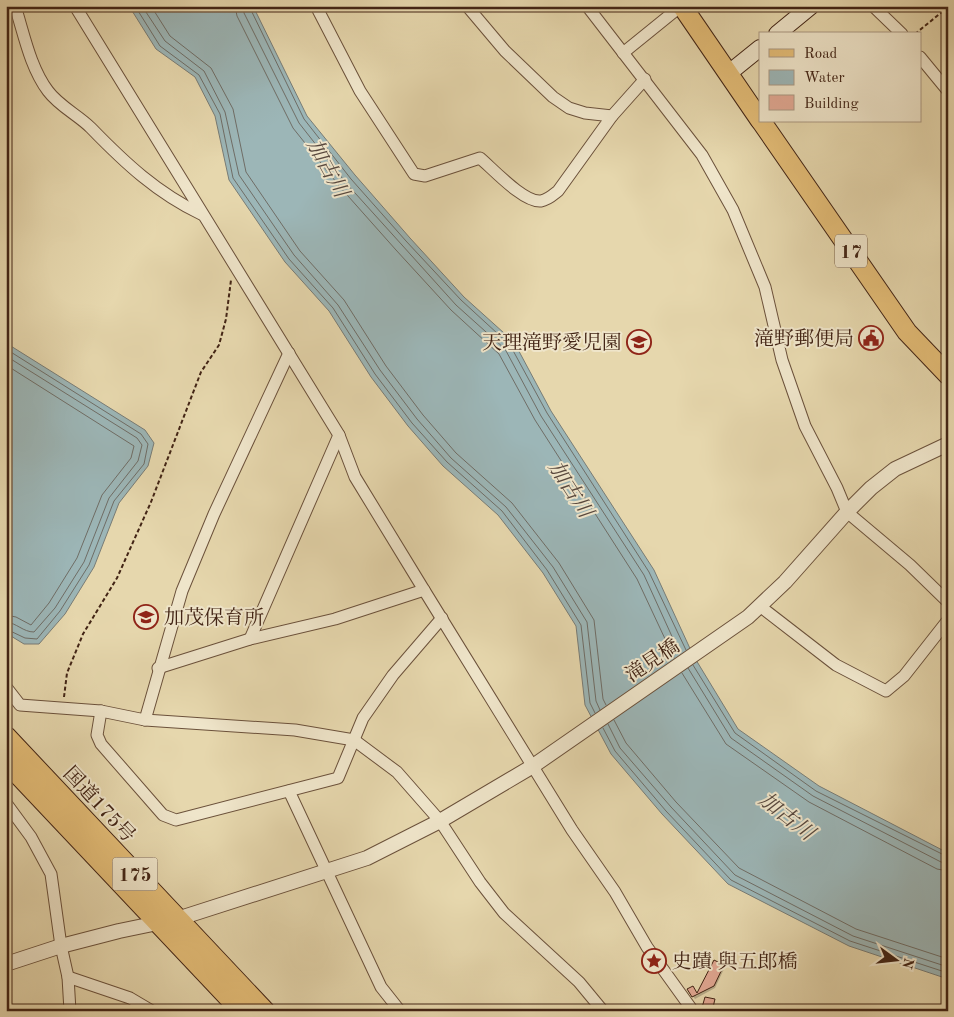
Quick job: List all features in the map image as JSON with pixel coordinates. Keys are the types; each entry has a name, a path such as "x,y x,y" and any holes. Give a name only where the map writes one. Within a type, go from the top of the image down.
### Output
{"main road":[{"name":"17","path":"681,6 759,117"},
{"path":"779,32 811,6"},
{"path":"729,73 759,49"},
{"name":"17","path":"762,122 907,332 948,375"},
{"name":"国道175号","path":"6,736 265,1011"},
{"name":"国道175号","path":"6,762 241,1011"}],"street":[{"path":"16,6 30,57 48,91 91,128 136,173 174,201 201,214"},
{"path":"75,6 192,193 201,214 339,435 356,476 424,590 572,830 693,1011"},
{"path":"316,6 360,92 414,174 425,176 480,158 524,196 540,202 550,198 558,191 612,116 645,79"},
{"path":"467,6 505,51 553,97 569,108 585,113 612,116"},
{"path":"587,6 702,155 733,210 765,287 782,360 805,426 837,488 847,512 910,565 948,602"},
{"path":"623,53 681,6"},
{"path":"873,6 900,32"},
{"path":"922,59 948,91"},
{"path":"145,720 158,668 186,582 214,514 288,353"},
{"path":"250,639 339,435"},
{"name":"滝見橋","path":"6,964 61,946 177,919 368,858 440,821 533,766 748,617 761,607 870,488 895,469 948,444"},
{"path":"158,668 250,639 335,619 424,590"},
{"path":"761,607 836,665 886,691 904,676 948,620"},
{"path":"102,712 97,735 101,744 163,816 176,820 288,792 338,778 363,718 393,675 442,618"},
{"path":"6,687 20,705 62,707 145,720 295,730 354,740 397,772 440,821 480,882 504,913 579,982 603,1011"},
{"path":"288,792 381,987 400,1011"},
{"path":"6,803 31,837 51,874 61,946 68,977 70,1011"},
{"path":"68,977 130,998 152,1011"}],"path":[{"path":"917,32 948,7"},
{"path":"62,707 67,674 83,634 117,578 152,502 202,372 219,345 226,319 234,265"}],"water":[{"name":"加古川","path":"129,6 253,6 307,116 355,175 464,297 514,342 551,411 654,570 693,655 738,729 819,786 948,853 948,979 849,946 728,884 662,814 611,754 585,705 576,626 543,573 498,515 443,466 408,426 371,377 329,311 285,262 229,180 215,116 195,77 156,49"},
{"path":"6,343 145,430 154,443 148,466 119,503 94,567 65,614 39,644 24,644 6,633"}],"building":[{"path":"714,960 724,965 714,986 692,997 687,989 693,986 697,993"},
{"path":"705,997 715,999 712,1011 701,1011"}],"place":[{"name":"滝野郵便局","path":"871,338"},
{"name":"天理滝野愛児園","path":"639,342"},
{"name":"加茂保育所","path":"146,617"},
{"name":"史蹟 與五郎橋","path":"654,961"}]}
